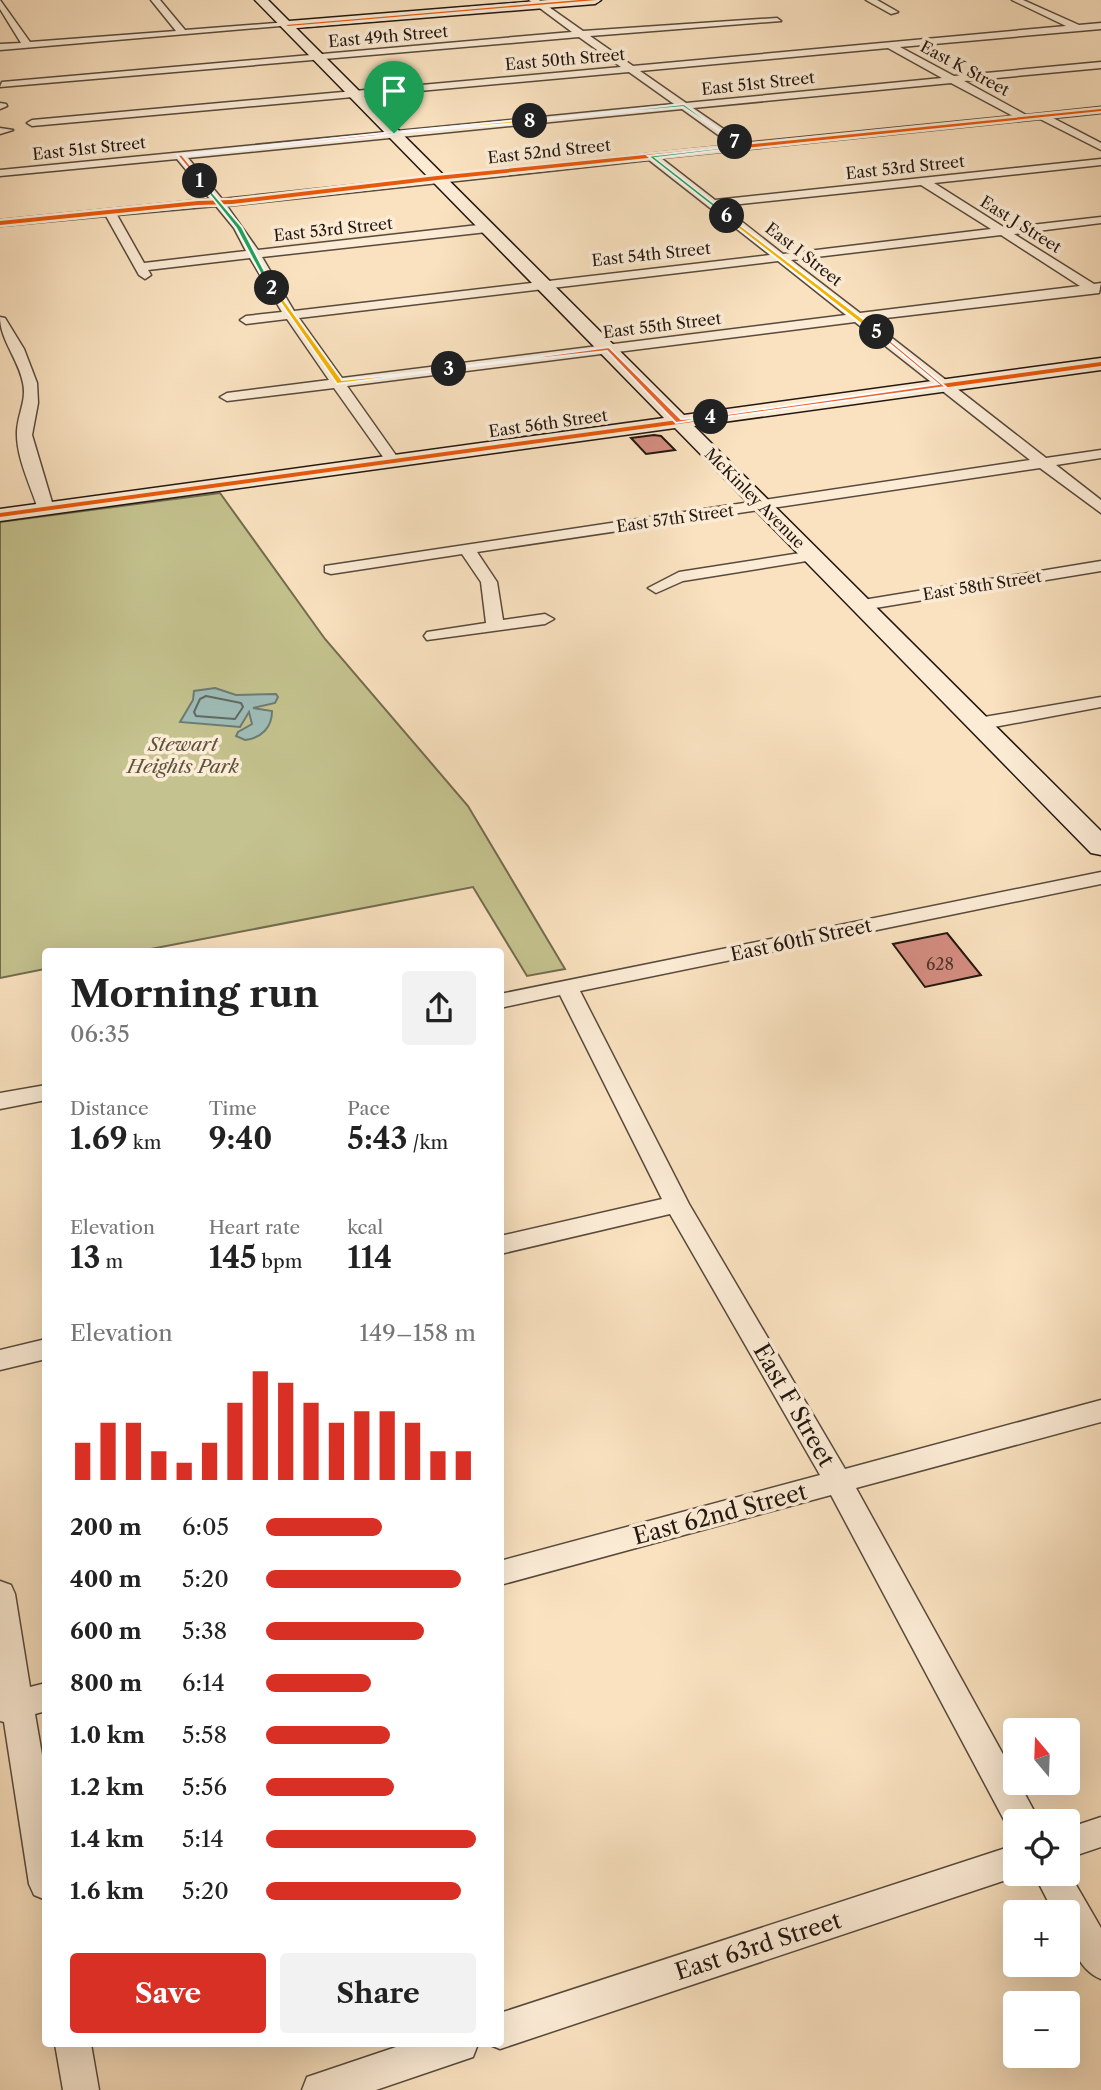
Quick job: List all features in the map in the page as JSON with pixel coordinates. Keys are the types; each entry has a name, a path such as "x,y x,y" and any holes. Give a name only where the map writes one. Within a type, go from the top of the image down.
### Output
{"main road":[{"name":"McKinley Avenue","path":"261,0 1101,848"},
{"path":"288,25 536,2 595,0"},
{"name":"East 56th Street","path":"0,515 1101,364"}],"street":[{"path":"155,0 183,33"},
{"path":"870,0 894,12"},
{"path":"1016,0 1101,39"},
{"path":"0,2 27,45"},
{"path":"536,2 742,147"},
{"name":"East 49th Street","path":"2,85 751,20 777,21"},
{"path":"0,47 288,25"},
{"name":"East 50th Street","path":"32,123 1101,26"},
{"path":"105,39 111,49"},
{"name":"East K Street","path":"889,45 1026,119"},
{"path":"121,64 128,74"},
{"name":"East 51st Street","path":"0,173 1101,65"},
{"name":"East 52nd Street","path":"0,223 368,188 437,178 1101,110"},
{"path":"1042,116 1101,147"},
{"path":"852,136 870,148"},
{"path":"180,155 239,227 277,296 393,461"},
{"name":"East I Street","path":"651,156 1101,508"},
{"name":"East 53rd Street","path":"712,204 1101,162"},
{"name":"East J Street","path":"923,181 1098,290"},
{"name":"East 53rd Street","path":"110,212 143,271 252,254 486,228"},
{"name":"East 54th Street","path":"246,320 1101,220"},
{"name":"East 55th Street","path":"227,397 857,317 1098,290"},
{"path":"0,321 6,339 30,383 31,405 25,422 25,440 46,509"},
{"name":"East 57th Street","path":"331,569 1101,454"},
{"path":"467,549 489,582 495,626"},
{"path":"656,588 679,577 813,556"},
{"name":"East 58th Street","path":"863,605 1101,566"},
{"path":"433,636 545,619"},
{"path":"978,724 1101,702"},
{"name":"East 60th Street","path":"504,1000 1101,878"},
{"name":"East F Street","path":"567,988 677,1204 838,1482 1016,1809"},
{"path":"0,1101 42,1093"},
{"path":"504,1244 677,1204"},
{"path":"0,1360 42,1350"},
{"name":"East 62nd Street","path":"504,1572 1101,1410"},
{"path":"0,1594 8,1707 42,1865"},
{"path":"8,1707 42,1698"},
{"path":"1080,1839 1101,1832"},
{"name":"East 63rd Street","path":"504,2030 1003,1865"},
{"path":"1058,1886 1101,1962"},
{"path":"74,2047 81,2090"},
{"path":"320,2090 451,2047"}],"green space":[{"name":"Stewart Heights Park","path":"220,493 325,639 468,806 565,969 527,976 473,887 156,948 42,948 42,970 0,978 0,522"}],"water":[{"path":"215,688 236,695 276,694 278,697 275,703 253,708 272,711 265,731 245,740 236,736 252,724 249,712 240,727 180,722 193,700 194,691"}],"building":[{"path":"661,436 675,450 646,454 631,438"},
{"path":"947,933 981,975 925,987 893,944"}],"cycle path":[{"path":"288,25 595,0"},
{"path":"0,223 232,202 437,178 1101,110"},
{"path":"0,515 1101,364"}],"route":[{"path":"684,106 742,147 651,156 943,385 679,421 609,349 340,382 277,296 239,227 180,155 394,133 684,106"}]}
